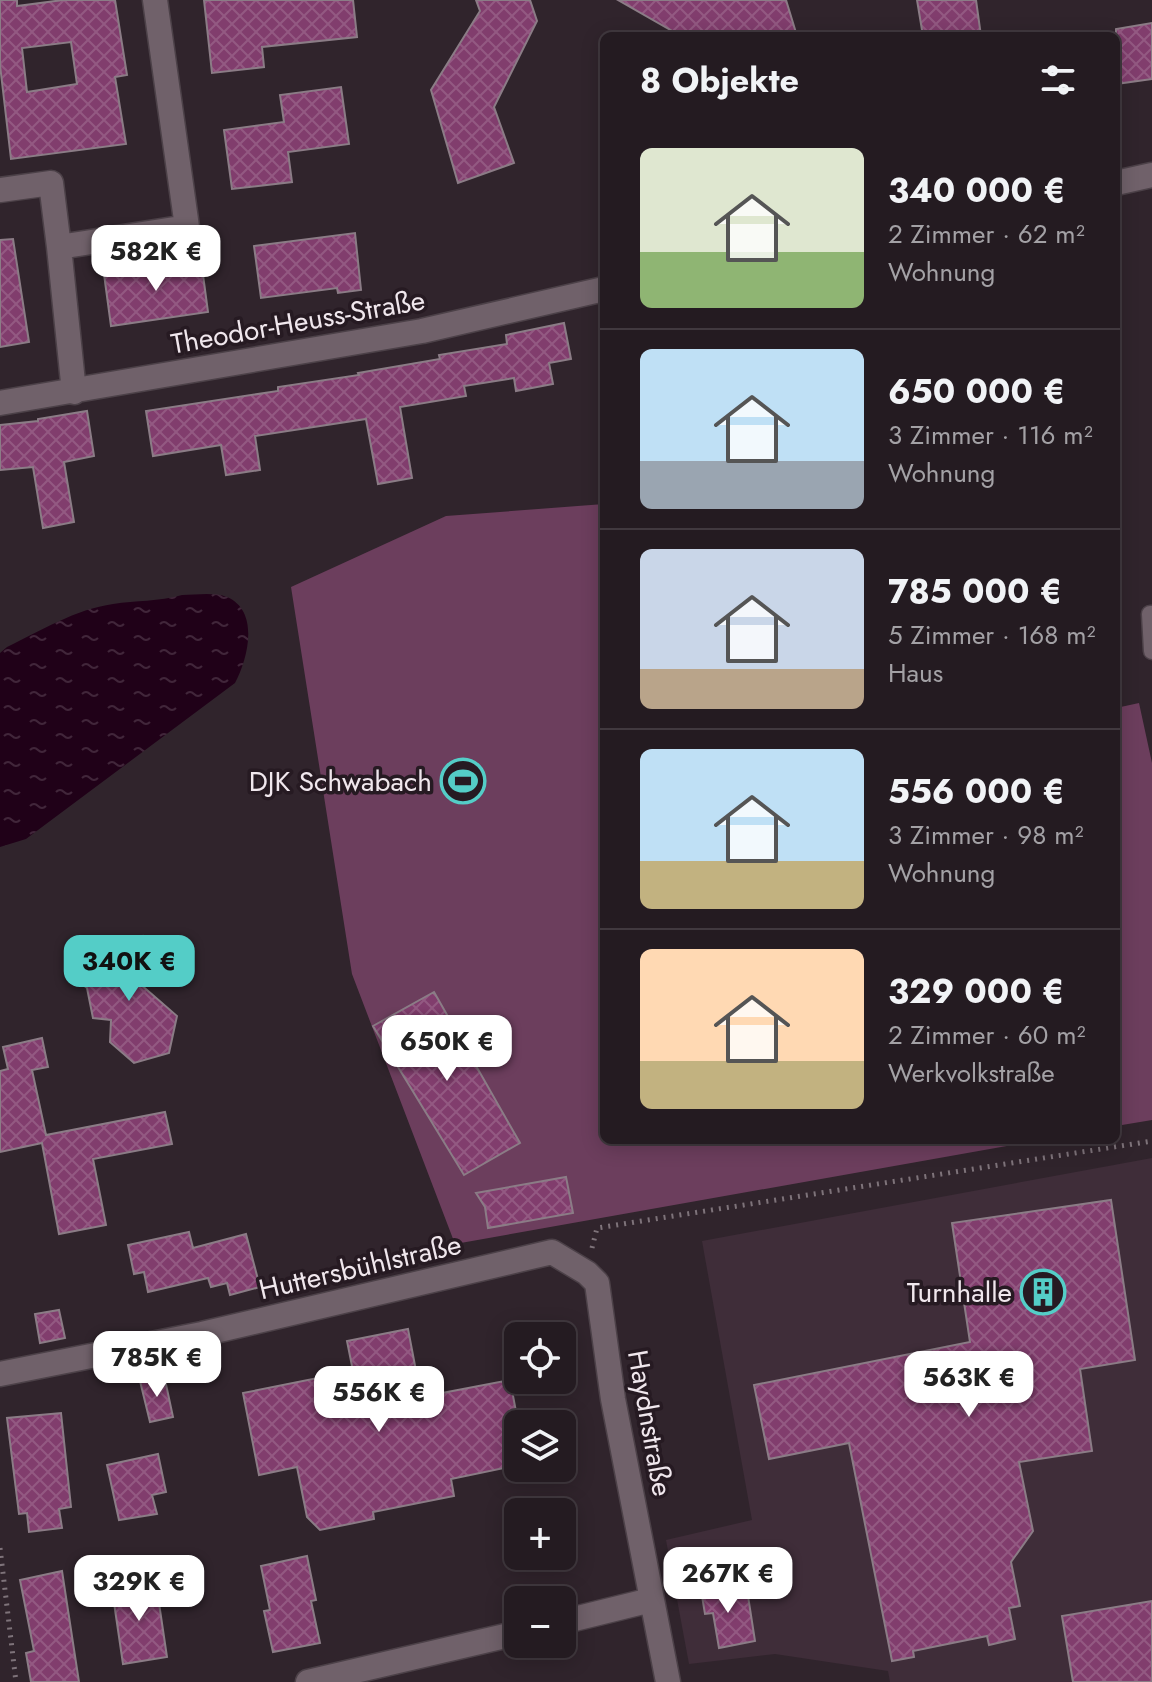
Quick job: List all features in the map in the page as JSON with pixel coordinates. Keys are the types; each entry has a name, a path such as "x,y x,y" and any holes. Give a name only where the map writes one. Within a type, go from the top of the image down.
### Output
{"street":[{"path":"59,247 187,227 155,0"},
{"path":"1120,182 1152,175"},
{"path":"0,190 51,183 74,392"},
{"name":"Theodor-Heuss-Straße","path":"0,403 422,331 600,290"},
{"name":"Huttersbühlstraße","path":"0,1374 202,1334 552,1252 587,1273"},
{"name":"Haydnstraße","path":"587,1273 597,1283 613,1399 668,1682"},
{"path":"576,1619 651,1600"},
{"path":"308,1682 504,1636"}],"lane":[{"path":"1152,614 1152,651"}],"path":[{"path":"587,1273 597,1228 1152,1141"},
{"path":"0,1548 16,1682"}],"shaded area":[{"name":"DJK Schwabach","path":"600,504 600,1144 1018,1144 455,1244 352,974 291,587 446,516"},
{"path":"1139,703 1152,763 1152,1120 1120,1125 1120,707"},
{"path":"1152,1158 1152,1682 890,1682 888,1671 775,1654 689,1664 666,1540 752,1520 702,1241"}],"water":[{"path":"182,595 222,595 237,604 244,613 247,649 235,683 26,839 0,847 0,653 45,628 85,611"}],"building":[{"path":"0,0 17,0 17,6 63,0 115,0 127,75 115,77 126,144 11,159 0,65","holes":["71,42 77,84 27,92 22,48"]},
{"path":"204,0 353,0 357,37 262,47 264,67 212,73"},
{"path":"476,0 530,0 537,21 494,107 514,163 458,183 431,90 480,11"},
{"path":"618,0 786,0 796,32 674,32"},
{"path":"917,0 976,0 980,32 922,32"},
{"path":"1152,23 1152,79 1120,83 1120,32 1116,29"},
{"path":"341,87 349,144 288,152 292,182 232,189 224,130 284,122 280,95"},
{"path":"355,233 361,290 338,293 337,288 261,298 254,246"},
{"path":"13,239 29,342 0,347 0,240"},
{"path":"201,260 208,312 111,326 104,274"},
{"path":"564,323 571,359 549,363 553,384 516,391 514,378 464,386 466,396 400,407 412,478 378,484 366,419 255,436 260,470 226,475 221,445 153,456 146,411 278,391 278,387 440,359 439,355 507,344 506,335"},
{"path":"87,411 94,456 64,462 74,522 43,528 33,467 0,470 0,425"},
{"path":"143,936 156,947 153,967 131,976 177,1016 169,1053 134,1063 110,1042 111,1020 93,1018 87,988 78,981 80,961 98,955 121,974 125,942"},
{"path":"434,992 520,1143 464,1175 373,1026"},
{"path":"42,1038 48,1067 32,1070 46,1135 165,1112 172,1144 93,1159 106,1225 59,1234 42,1143 0,1152 0,1071 8,1069 3,1047"},
{"path":"566,1177 573,1213 488,1228 485,1207 476,1193"},
{"path":"1111,1200 1135,1360 1080,1369 1092,1451 1019,1462 1033,1531 1011,1562 1020,1606 1009,1608 1015,1639 989,1645 987,1636 913,1651 914,1657 892,1661 849,1443 769,1459 754,1385 970,1342 952,1223"},
{"path":"189,1232 193,1248 246,1234 260,1287 230,1295 227,1283 211,1287 208,1278 148,1292 144,1272 134,1274 128,1245"},
{"path":"59,1310 65,1338 40,1343 35,1314"},
{"path":"408,1329 421,1397 504,1381 504,1394 513,1394 516,1410 504,1410 504,1468 451,1479 454,1496 373,1512 374,1519 320,1530 307,1517 297,1467 259,1475 243,1393 353,1371 347,1341"},
{"path":"164,1375 173,1417 150,1422 140,1381"},
{"path":"61,1413 71,1507 59,1509 62,1528 29,1532 27,1513 19,1514 7,1418"},
{"path":"158,1454 166,1492 152,1495 157,1514 119,1520 107,1465"},
{"path":"307,1556 316,1600 311,1601 320,1643 273,1652 264,1611 270,1610 261,1566"},
{"path":"62,1571 79,1682 31,1682 26,1653 34,1651 20,1580"},
{"path":"724,1579 728,1600 748,1596 755,1641 719,1648 713,1613 705,1614 700,1584"},
{"path":"156,1583 167,1657 123,1664 112,1589"},
{"path":"1152,1601 1152,1682 1073,1682 1062,1616"}],"place":[{"name":"DJK Schwabach","path":"463,781"},
{"name":"Turnhalle","path":"1043,1292"}]}
